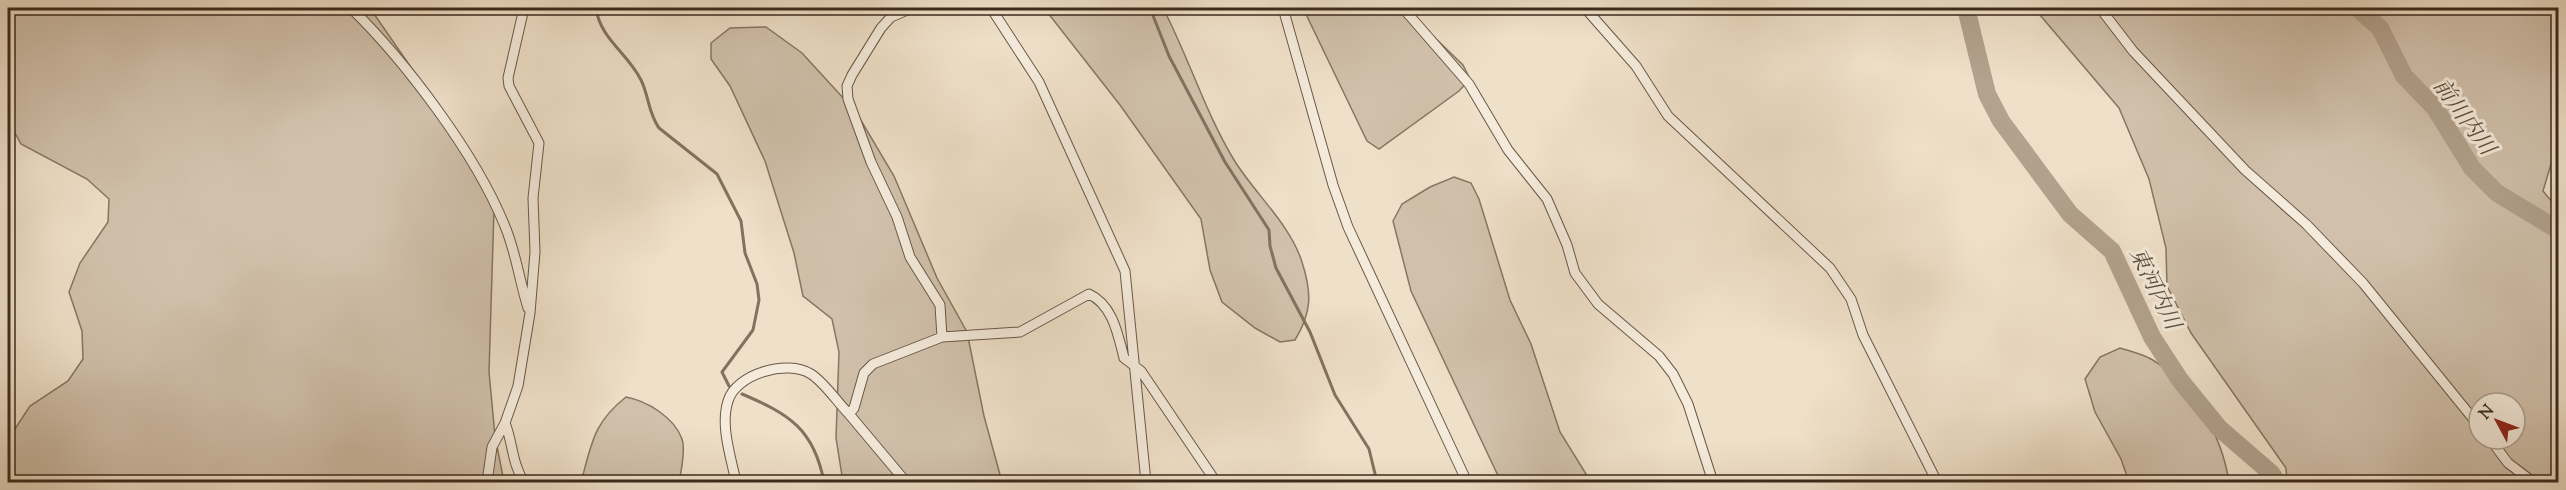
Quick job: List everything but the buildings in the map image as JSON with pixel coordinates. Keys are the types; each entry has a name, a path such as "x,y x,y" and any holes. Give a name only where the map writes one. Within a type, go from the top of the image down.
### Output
{"street":[{"path":"351,8 374,30 471,158 505,224 530,313"},
{"path":"487,483 492,447 505,423 518,386 530,313 535,252 533,198 539,143 509,86 508,78 524,8"},
{"path":"912,8 891,17 881,28 852,75 847,86 848,99 871,162 897,217 910,257 940,305 942,337"},
{"path":"991,8 1039,82 1125,271 1146,483"},
{"path":"1283,8 1333,185 1348,227 1467,483"},
{"path":"1403,8 1469,84 1508,150 1547,199 1567,245 1575,273 1598,304 1659,356 1673,374 1688,404 1712,482"},
{"path":"1585,8 1635,66 1668,116 1830,268 1844,285 1863,334 1937,483"},
{"path":"2100,8 2133,51 2245,170 2306,224 2363,283 2467,411"},
{"path":"849,414 854,408 864,373 873,364 942,337 1020,332 1089,294 1099,298 1106,308 1118,332 1124,358 1141,370 1216,483"},
{"path":"736,483 725,422 728,399 741,382 762,373 789,368 810,374 849,414 906,483"},
{"path":"505,423 510,437 515,469 524,483"},
{"path":"2499,451 2508,464 2533,483"}],"shaded area":[{"path":"12,8 370,8 441,111 494,209 489,372 495,436 504,482 8,482 9,438 30,406 68,381 83,359 82,331 69,292 80,263 108,222 109,199 87,179 21,144 8,120 8,14"},
{"path":"1044,8 1163,8 1224,142 1242,173 1281,222 1302,262 1308,283 1309,302 1305,320 1295,340 1280,342 1255,328 1222,302 1210,270 1201,219 1120,105"},
{"path":"1303,8 1404,8 1463,65 1470,79 1459,91 1379,149 1367,141"},
{"path":"2034,8 2558,8 2558,154 2551,164 2543,191 2558,209 2558,482 2287,482 2286,468 2191,333 2167,286 2166,248 2149,179 2119,108"},
{"path":"766,27 802,53 856,112 894,176 937,278 967,332 984,416 1002,482 843,482 836,438 839,352 832,319 803,296 794,253 765,161 730,86 711,59 711,43 730,28"},
{"path":"1454,177 1471,183 1479,199 1510,300 1531,344 1560,432 1591,482 1501,482 1411,291 1393,221 1402,204 1430,187"},
{"path":"2120,348 2151,359 2166,369 2192,396 2203,412 2220,447 2229,482 2129,482 2121,459 2095,412 2085,379 2100,357"},
{"path":"626,397 659,411 678,431 684,449 679,482 581,482 591,445 600,425"}],"waterway":[{"path":"596,8 603,29 641,80 659,128 717,174 741,221 745,253 757,284 759,300 753,330 722,372 729,386"},
{"path":"1150,8 1169,56 1225,162 1269,230 1270,246 1276,268 1310,332 1335,395 1369,449 1377,482"},
{"name":"東河内川","path":"1966,8 1987,94 2001,121 2070,214 2112,251 2152,337 2180,380 2219,428 2271,473 2277,482"},
{"name":"前川内川","path":"2357,8 2380,28 2404,76 2435,108 2472,168 2497,193 2558,230"},
{"path":"742,394 773,409 797,426 814,449 824,482"}]}
